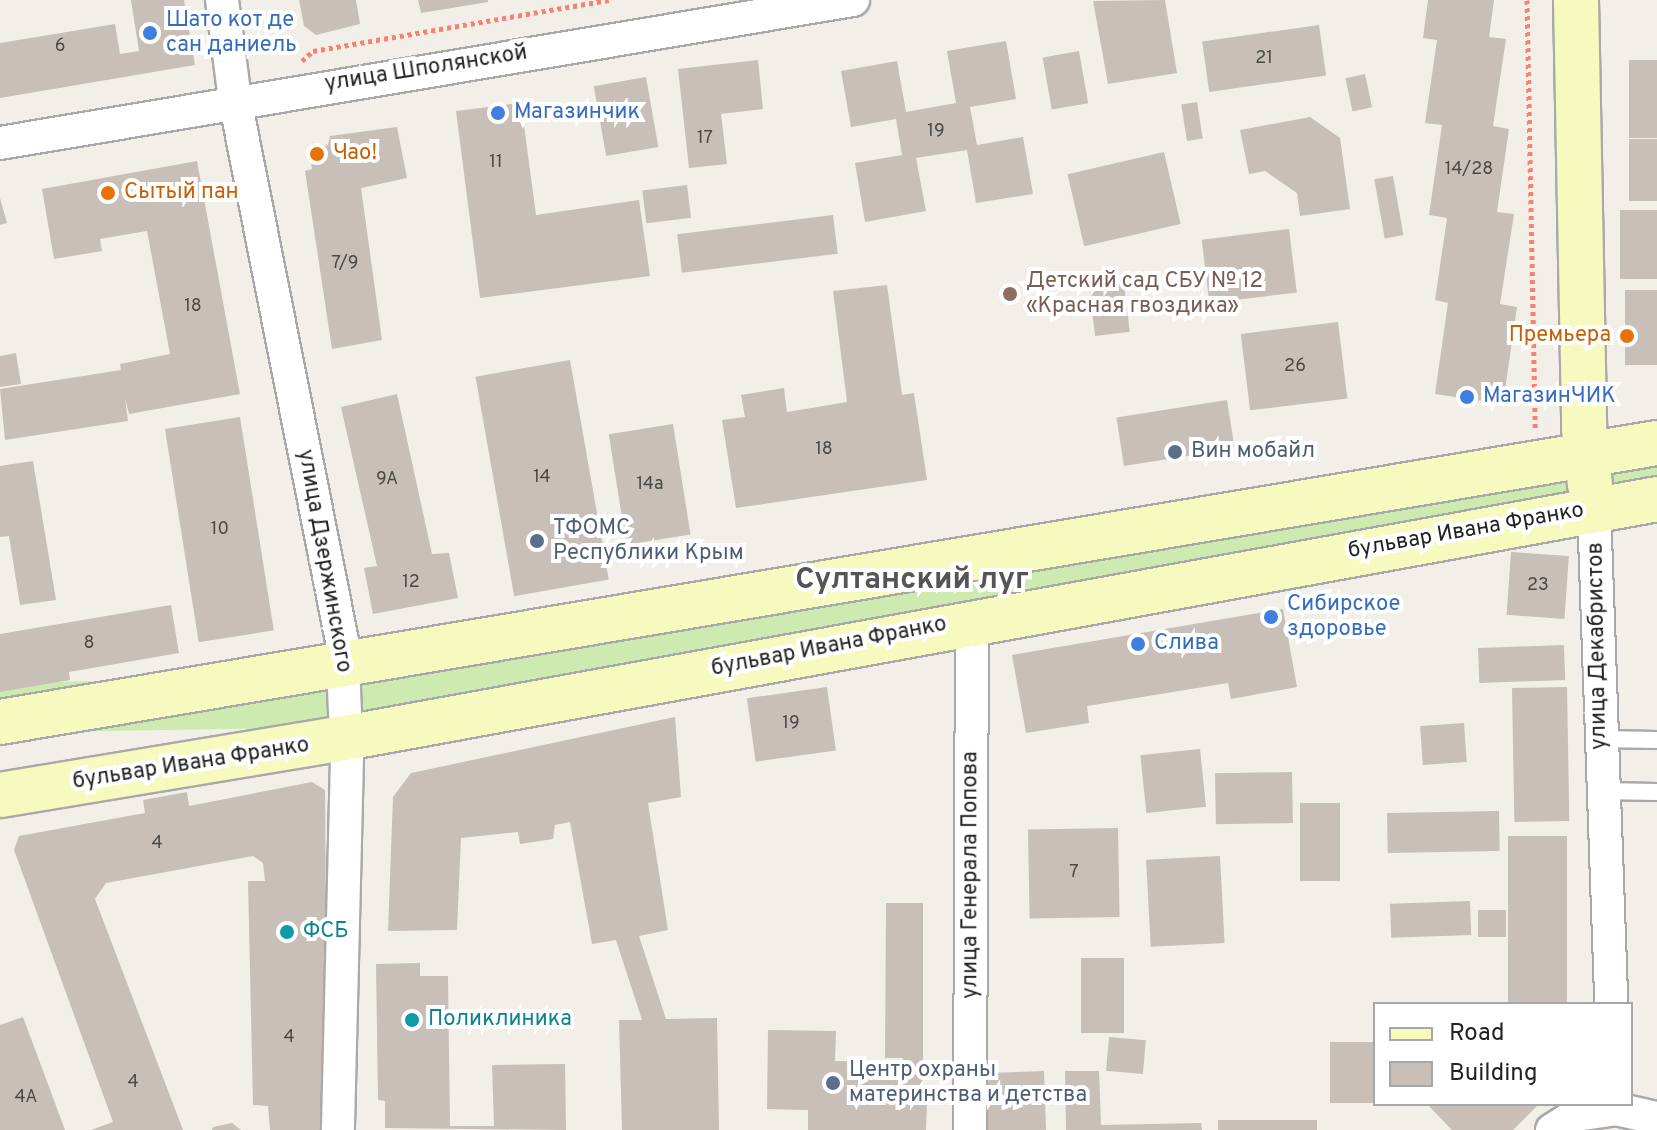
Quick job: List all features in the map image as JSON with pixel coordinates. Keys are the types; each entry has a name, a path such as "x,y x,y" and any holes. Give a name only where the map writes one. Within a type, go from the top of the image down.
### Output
{"street":[{"name":"улица Дзержинского","path":"222,0 235,100 343,664 345,738 338,1130"},
{"name":"улица Шполянской","path":"0,143 235,100 853,0"},
{"name":"улица Декабристов","path":"1576,0 1586,455 1594,508 1601,791 1611,1002"},
{"path":"0,722 1657,443"},
{"name":"бульвар Ивана Франко","path":"0,795 345,738 972,620 1657,499"},
{"name":"улица Генерала Попова","path":"970,1130 972,620"},
{"path":"1552,1130 1576,1115 1616,1106 1657,1118"}],"lane":[{"path":"1600,739 1657,740"},
{"path":"1601,791 1657,792"}],"path":[{"path":"294,69 313,51 609,0"},
{"path":"1527,0 1535,438"}],"green space":[{"path":"1595,455 1657,455 1657,486 1595,486"},
{"path":"1580,468 1584,497 353,724 353,675"},
{"path":"336,677 337,727 0,733 0,683"}],"building":[{"path":"131,0 184,0 195,65 0,98 0,43 115,24 120,54 139,51"},
{"path":"299,0 356,0 360,24 316,35 304,26"},
{"path":"418,0 488,0 488,2 421,13"},
{"path":"1165,0 1177,73 1108,84 1093,1"},
{"path":"1428,0 1494,0 1489,37 1506,39 1493,126 1509,129 1497,212 1514,214 1500,304 1517,307 1503,404 1435,394 1448,303 1435,300 1447,218 1429,215 1442,125 1425,123 1437,40 1423,38"},
{"path":"1319,25 1326,76 1209,92 1202,41"},
{"path":"1006,41 1016,99 970,107 977,145 1023,137 1033,194 976,203 967,150 916,158 926,211 865,222 855,163 902,155 896,119 851,127 841,71 897,61 906,112 956,103 947,51"},
{"path":"1079,51 1088,103 1052,110 1043,57"},
{"path":"758,60 763,109 721,114 727,164 689,168 678,69"},
{"path":"1629,60 1657,60 1657,138 1629,138"},
{"path":"1365,74 1372,107 1353,111 1345,78"},
{"path":"646,77 658,147 606,156 594,86"},
{"path":"1197,102 1203,139 1187,141 1181,105"},
{"path":"521,103 536,215 639,200 650,276 480,298 456,111"},
{"path":"1310,117 1340,138 1350,209 1300,216 1297,193 1265,171 1249,174 1240,130"},
{"path":"397,127 407,178 361,188 382,340 332,349 305,171 312,169 309,149 328,145 330,136"},
{"path":"1629,139 1657,139 1657,201 1629,201"},
{"path":"1164,152 1181,224 1084,246 1068,174"},
{"path":"197,161 240,394 129,414 125,398 128,421 5,440 0,389 121,370 120,364 170,354 147,231 100,239 102,251 54,259 42,189"},
{"path":"1393,176 1403,235 1385,238 1374,179"},
{"path":"687,185 691,218 646,223 642,190"},
{"path":"0,198 7,223 0,225"},
{"path":"1620,210 1657,210 1657,279 1620,279"},
{"path":"833,215 838,254 682,273 677,234"},
{"path":"1289,229 1297,293 1209,303 1202,240"},
{"path":"1124,284 1130,332 1095,336 1089,288"},
{"path":"887,285 902,395 914,393 927,480 736,508 722,420 745,417 741,395 784,388 787,412 847,402 833,291"},
{"path":"1625,290 1657,290 1657,365 1625,365"},
{"path":"1338,322 1347,398 1250,410 1241,334"},
{"path":"16,353 21,384 0,387 0,356"},
{"path":"570,360 609,580 514,596 475,377"},
{"path":"397,394 432,554 449,553 458,598 373,614 364,568 377,566 341,407"},
{"path":"1227,400 1235,448 1124,466 1116,418"},
{"path":"240,417 274,630 199,642 165,429"},
{"path":"673,424 691,535 626,545 609,434"},
{"path":"33,461 56,600 20,605 9,536 0,537 0,466"},
{"path":"1511,552 1569,556 1564,619 1507,615"},
{"path":"171,605 179,653 69,672 70,680 0,692 0,634"},
{"path":"1283,609 1297,687 1231,699 1228,683 1087,706 1089,723 1026,733 1012,655"},
{"path":"1564,645 1565,680 1479,683 1478,648"},
{"path":"827,687 836,750 756,762 747,698"},
{"path":"1567,687 1569,821 1514,822 1512,688"},
{"path":"675,717 681,797 648,803 668,930 639,936 666,1019 717,1018 719,1130 622,1130 619,1020 642,1020 616,940 592,944 570,822 555,825 553,839 520,844 518,832 461,838 457,930 388,931 393,797 411,773"},
{"path":"1464,723 1467,762 1423,765 1420,726"},
{"path":"1200,749 1206,807 1146,813 1140,755"},
{"path":"1292,772 1293,823 1216,824 1215,773"},
{"name":"ФСБ","path":"312,782 325,790 328,1130 270,1130 268,1106 253,1105 248,881 265,881 263,863 253,856 106,883 95,899 183,1130 91,1130 113,1122 14,850 19,836 145,813 143,800 187,792 189,806"},
{"path":"1300,803 1340,803 1340,881 1300,881"},
{"path":"1499,811 1500,851 1388,853 1387,813"},
{"path":"1118,828 1120,917 1030,919 1028,830"},
{"path":"1508,836 1567,836 1567,1002 1508,1002"},
{"path":"1220,856 1225,943 1151,947 1146,860"},
{"path":"1470,901 1471,935 1391,938 1390,904"},
{"path":"886,903 923,903 923,1089 903,1089 903,1058 885,1058"},
{"path":"1478,910 1506,910 1506,937 1478,937"},
{"path":"1081,958 1124,958 1124,1033 1081,1033"},
{"name":"Поликлиника","path":"420,963 420,976 448,976 450,1126 494,1126 492,1065 565,1064 566,1130 385,1128 385,1101 378,1100 376,964"},
{"path":"23,1017 65,1130 0,1130 0,1025"},
{"name":"Центр охраны материнства и детства","path":"768,1030 836,1031 835,1061 900,1062 899,1103 927,1104 926,1130 808,1130 808,1110 767,1109"},
{"path":"1109,1037 1146,1040 1143,1074 1106,1071"},
{"path":"1330,1042 1373,1042 1373,1103 1330,1103"},
{"path":"1044,1071 1046,1130 982,1130 980,1073"},
{"path":"1065,1071 1099,1071 1101,1125 1201,1123 1202,1130 1066,1130"},
{"path":"1429,1106 1537,1106 1513,1130 1452,1130"},
{"path":"1218,1120 1317,1120 1317,1130 1218,1130"},
{"path":"232,1123 241,1130 212,1130 213,1127"}],"place":[{"name":"Шато кот де сан даниель","path":"150,33"},
{"name":"Магазинчик","path":"498,113"},
{"name":"Чао!","path":"317,154"},
{"name":"Сытый пан","path":"108,193"},
{"name":"Детский сад СБУ № 12 «Красная гвоздика»","path":"1010,294"},
{"name":"Премьера","path":"1627,336"},
{"name":"МагазинЧИК","path":"1467,397"},
{"name":"Вин мобайл","path":"1175,452"},
{"name":"ТФОМС Республики Крым","path":"537,541"},
{"name":"Сибирское здоровье","path":"1271,617"},
{"name":"Слива","path":"1138,644"},
{"name":"ФСБ","path":"287,932"},
{"name":"Поликлиника","path":"412,1020"},
{"name":"Центр охраны материнства и детства","path":"833,1083"}],"district":[{"name":"Султанский луг","path":"912,581"}]}
